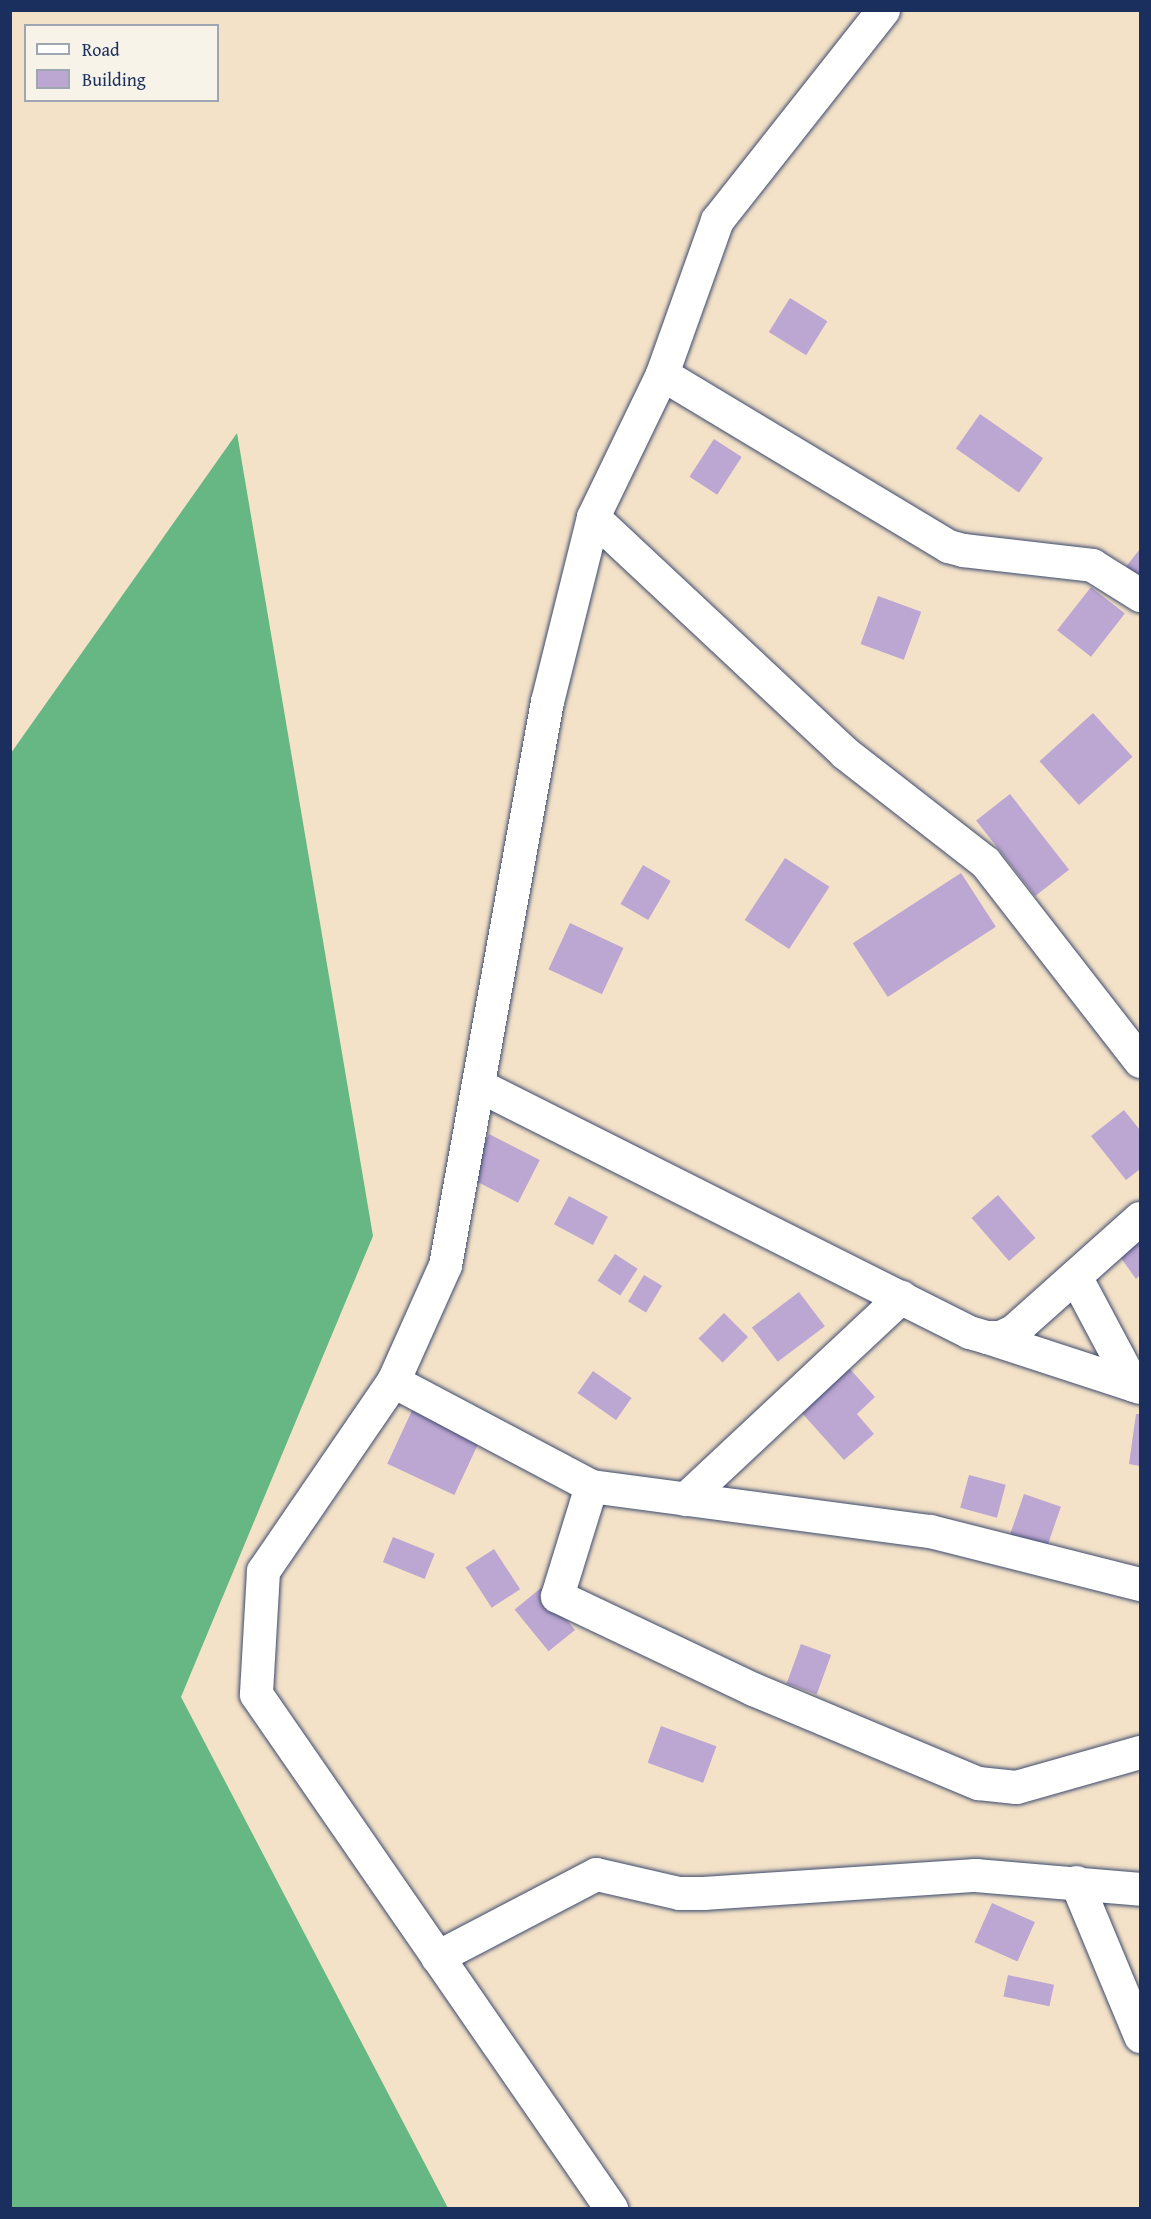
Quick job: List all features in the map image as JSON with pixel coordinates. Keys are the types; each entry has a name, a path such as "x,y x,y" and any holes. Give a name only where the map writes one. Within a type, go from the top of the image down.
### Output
{"street":[{"path":"611,2208 256,1694 263,1571 393,1382 445,1265 547,701 593,518 662,374 717,220 883,10"},
{"path":"662,374 948,546 963,550 1092,564 1140,595"},
{"path":"593,518 845,753 985,862 1140,1061"},
{"path":"478,1085 969,1332 1137,1386"},
{"path":"987,1337 1000,1337 1013,1331 1140,1218"},
{"path":"1075,1276 1137,1386"},
{"path":"685,1499 901,1297"},
{"path":"393,1382 591,1486 930,1531 1140,1584"},
{"path":"591,1486 557,1596 753,1689 978,1783 1016,1786 1140,1752"},
{"path":"437,1957 596,1874 679,1893 975,1875 1140,1889"},
{"path":"1076,1882 1140,2036"}],"green space":[{"path":"237,433 373,1236 181,1697 448,2208 11,2208 11,753"}],"building":[{"path":"790,298 827,321 806,355 769,332"},
{"path":"980,414 1043,458 1019,493 956,448"},
{"path":"714,439 742,457 717,495 689,477"},
{"path":"1140,549 1140,588 1121,573"},
{"path":"1091,587 1125,613 1091,657 1057,630"},
{"path":"878,596 921,612 904,660 861,644"},
{"path":"1093,713 1132,757 1079,805 1039,761"},
{"path":"1010,794 1069,870 1035,896 976,820"},
{"path":"785,858 829,887 789,949 745,920"},
{"path":"643,865 671,881 648,920 620,904"},
{"path":"961,873 996,927 888,997 853,943"},
{"path":"570,923 623,948 602,994 548,969"},
{"path":"1124,1110 1140,1130 1140,1169 1126,1180 1091,1136"},
{"path":"489,1134 540,1160 518,1203 467,1177"},
{"path":"998,1195 1035,1238 1009,1261 972,1218"},
{"path":"569,1196 608,1217 593,1245 554,1224"},
{"path":"1140,1236 1140,1275 1136,1279 1116,1251"},
{"path":"615,1254 638,1269 620,1296 598,1281"},
{"path":"644,1275 662,1286 646,1312 628,1302"},
{"path":"799,1292 825,1326 778,1362 752,1328"},
{"path":"724,1313 748,1337 723,1362 699,1338"},
{"path":"842,1360 875,1397 857,1414 874,1434 844,1460 793,1403"},
{"path":"593,1371 632,1398 616,1420 578,1393"},
{"path":"416,1402 483,1433 454,1495 387,1464"},
{"path":"1136,1414 1140,1414 1140,1466 1129,1464"},
{"path":"969,1475 1006,1485 997,1518 960,1508"},
{"path":"1024,1494 1061,1507 1045,1552 1008,1539"},
{"path":"393,1537 435,1554 425,1579 383,1562"},
{"path":"494,1549 520,1589 492,1608 465,1568"},
{"path":"541,1588 575,1630 549,1651 515,1609"},
{"path":"801,1644 831,1655 817,1694 787,1683"},
{"path":"661,1726 716,1746 703,1783 648,1763"},
{"path":"992,1903 1035,1922 1017,1961 975,1942"},
{"path":"1008,1975 1054,1985 1049,2006 1003,1997"}]}
